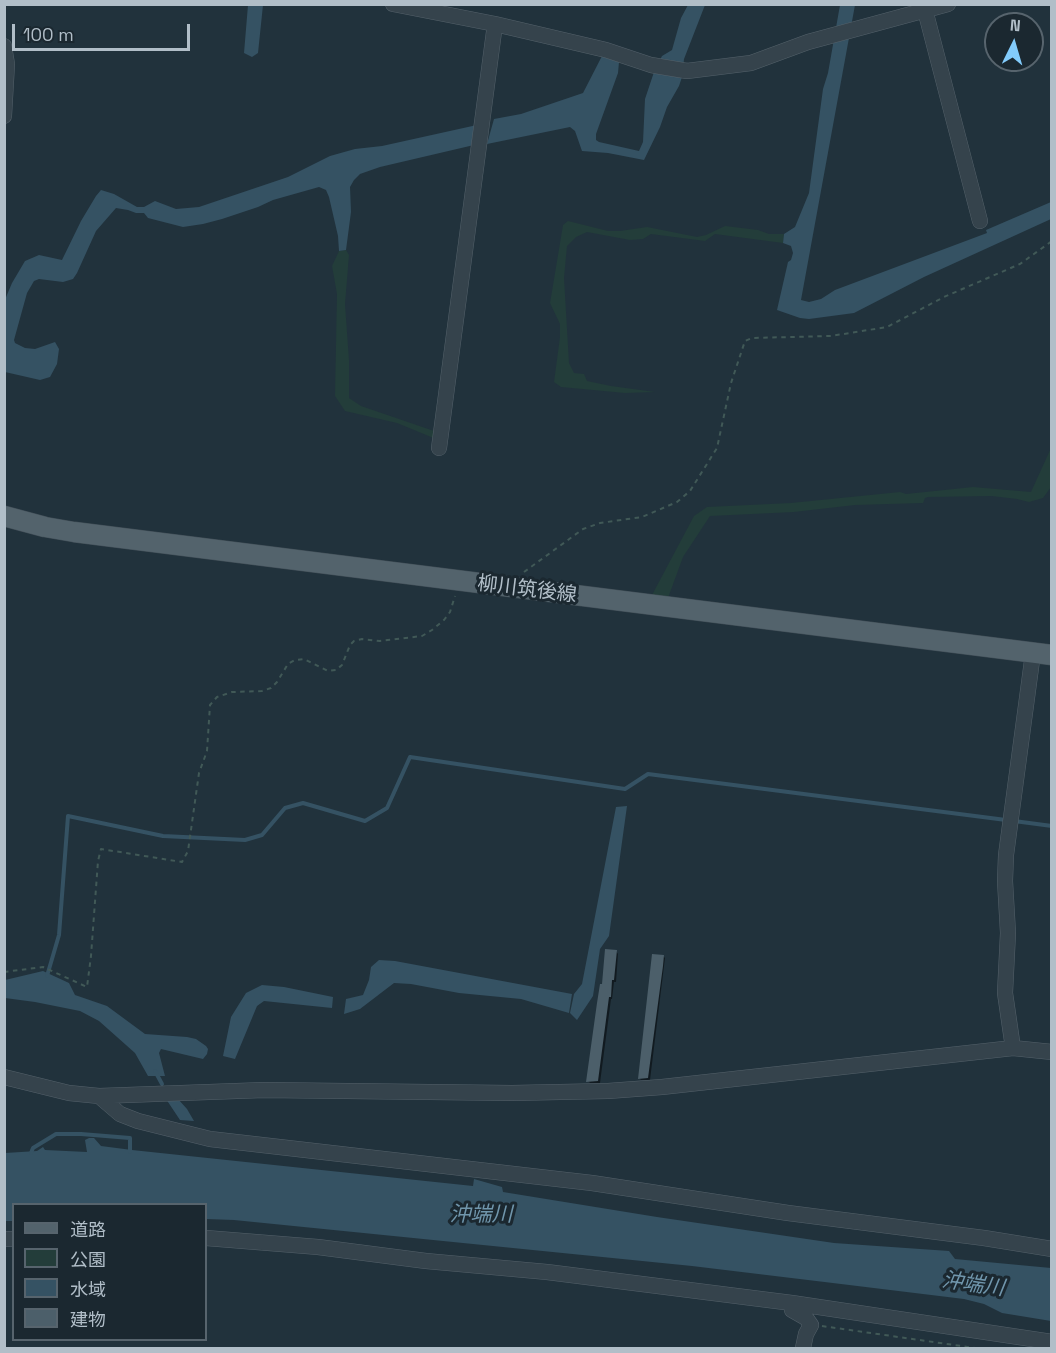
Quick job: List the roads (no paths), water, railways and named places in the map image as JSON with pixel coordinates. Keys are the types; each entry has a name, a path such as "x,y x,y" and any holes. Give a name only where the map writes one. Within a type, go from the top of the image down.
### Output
{"main road":[{"name":"柳川筑後線","path":"4,516 45,527 83,533 1042,654"}],"street":[{"path":"393,4 495,24 606,50 651,65 687,71 751,63 816,40 948,4"},
{"path":"925,10 980,221"},
{"path":"439,448 484,122 495,24"},
{"path":"4,46 8,64 4,116"},
{"path":"1012,1048 1005,993 1008,933 1006,855 1042,654"},
{"path":"4,1077 69,1093 99,1096 264,1090 512,1093 608,1091 1012,1048 1052,1052"},
{"path":"99,1096 120,1114 138,1121 210,1139 592,1183 788,1213 1052,1249"},
{"path":"207,1238 318,1247 426,1261 547,1272 792,1303 1052,1342"},
{"path":"792,1303 792,1310 806,1317 811,1325 803,1348"}],"water":[{"path":"248,5 263,5 258,53 252,57 244,53"},
{"path":"688,5 705,5 684,59 679,86 667,107 644,160 582,151 575,131 570,127 487,144 494,119 521,114 583,93 602,56 619,62 618,73 596,134 596,140 639,151 643,142 645,99 654,72 662,56 672,50 681,18"},
{"path":"840,5 855,5 801,300 809,302 821,299 835,290 987,233 986,230 1051,202 1051,219 924,277 854,313 809,319 800,318 777,310 788,262 793,253 791,246 783,243 784,234 795,227 809,193 823,89"},
{"path":"477,125 474,145 380,167 360,174 350,187 351,212 346,250 339,251 329,197 326,190 319,187 273,200 222,219 183,227 148,218 144,213 116,208 96,231 73,279 63,282 39,279 34,281 27,293 14,340 15,343 25,348 35,349 55,342 59,349 57,364 50,377 40,380 5,372 4,302 12,283 25,261 39,255 62,260 81,221 101,190 114,194 137,207 144,207 155,201 176,209 199,207 288,177 330,156"},
{"path":"627,806 609,936 600,949 593,996 577,1020 570,1013 574,994 582,984 616,807"},
{"path":"379,960 572,994 569,1013 521,999 394,983 360,1009 344,1014 346,999 363,995 371,967"},
{"path":"43,971 69,983 75,995 107,1006 145,1034 196,1039 206,1046 207,1054 203,1059 161,1049 159,1053 165,1076 148,1076 135,1053 99,1021 80,1011 5,998 5,980"},
{"path":"262,985 333,997 332,1008 264,1001 257,1006 235,1059 223,1056 231,1017 246,993"},
{"path":"166,1099 178,1099 194,1121 180,1120"},
{"name":"沖端川","path":"94,1138 101,1146 132,1150 473,1186 474,1179 502,1187 503,1192 657,1217 834,1243 949,1251 955,1259 1051,1268 1051,1321 1002,1313 984,1304 964,1299 692,1266 207,1219 207,1203 12,1203 12,1221 5,1221 5,1153 37,1151 43,1147 45,1150 87,1152 85,1140"}],"waterway":[{"path":"47,976 59,935 68,816 163,836 245,840 262,835 285,808 303,803 365,821 387,808 410,757 625,789 648,774 1006,820"},
{"path":"1014,821 1052,826"},
{"path":"155,1071 162,1084"},
{"path":"31,1153 33,1148 56,1134 130,1138 130,1152"}]}
